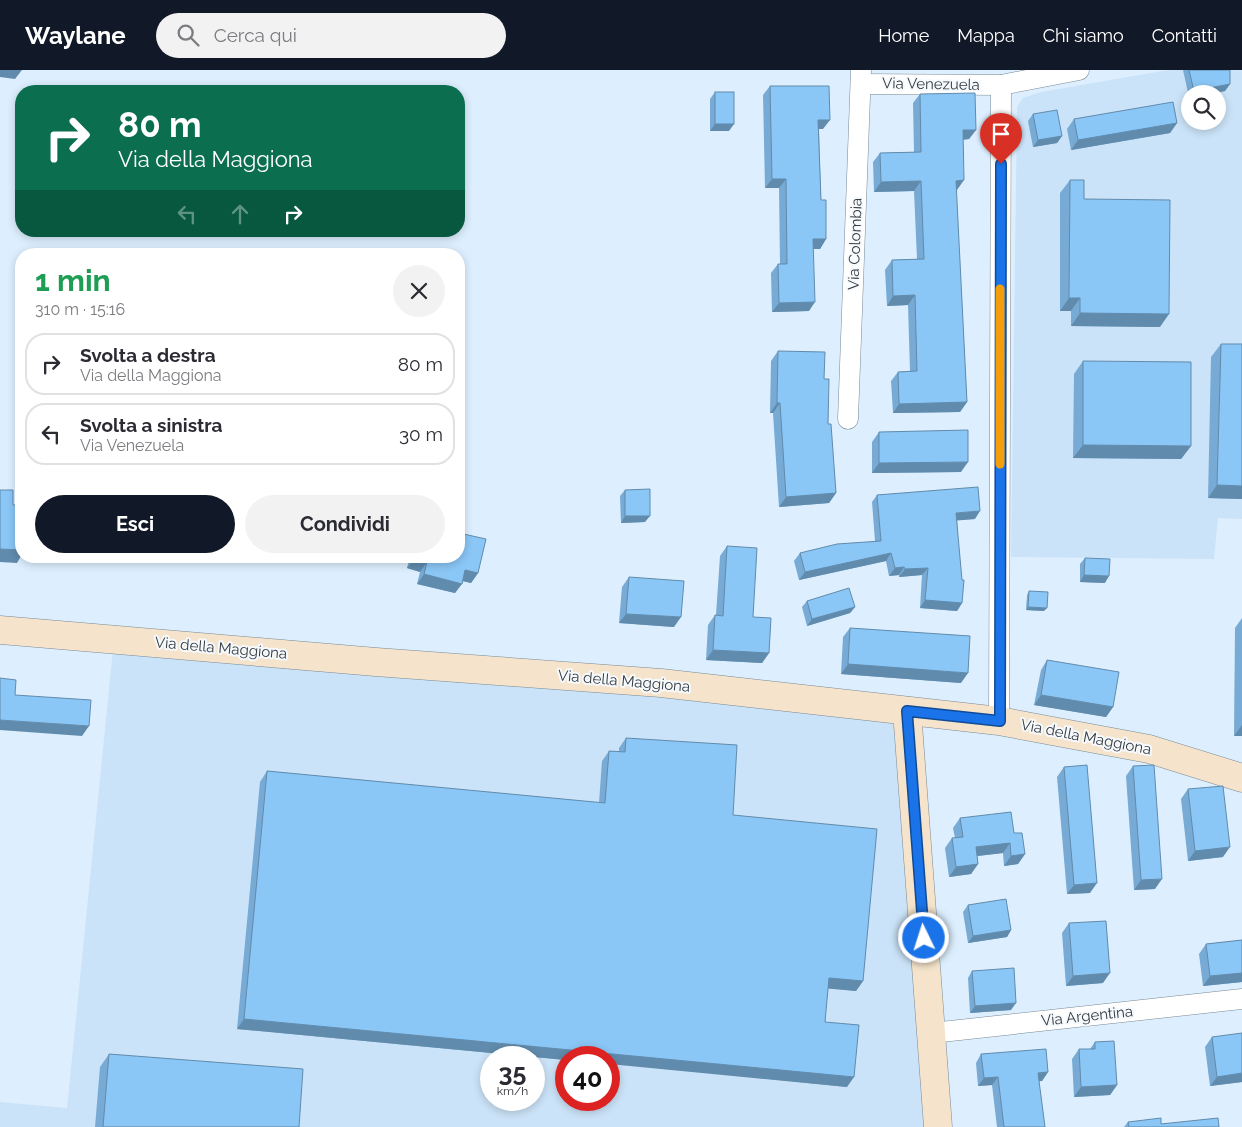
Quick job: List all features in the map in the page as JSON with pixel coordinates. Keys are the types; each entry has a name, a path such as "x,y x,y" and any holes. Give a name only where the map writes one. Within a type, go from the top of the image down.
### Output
{"street":[{"name":"Via Venezuela","path":"861,77 1001,85 1079,70"},
{"name":"Via Colombia","path":"848,419 861,77"},
{"name":"Via Venezuela","path":"1000,721 1001,85"},
{"name":"Via della Maggiona","path":"0,630 661,684 1000,721 1149,749 1242,778"},
{"path":"907,711 938,1127"},
{"name":"Via Argentina","path":"932,1033 1242,999"}],"shaded area":[{"path":"1168,70 1242,70 1242,519 1218,518 1214,559 1011,557 1017,107 1023,98 1041,92"},
{"path":"114,639 907,711 938,1127 0,1127 0,1102 67,1108"}],"building":[{"path":"1189,70 1230,70 1230,84 1193,85"},
{"path":"770,86 829,86 830,120 818,120 821,200 826,200 826,239 813,239 815,302 779,303 778,264 787,264 786,179 772,179"},
{"path":"715,92 734,92 734,124 715,124"},
{"path":"975,93 976,130 963,130 964,180 956,181 967,402 899,404 898,372 917,371 915,295 893,296 892,260 924,259 921,181 881,182 880,153 921,152 920,94"},
{"path":"1173,102 1177,123 1078,140 1074,119"},
{"path":"1057,110 1062,136 1038,140 1033,114"},
{"path":"1070,180 1084,180 1084,199 1170,200 1169,314 1080,313 1080,298 1069,298"},
{"path":"1221,344 1242,344 1242,486 1217,485"},
{"path":"778,351 825,352 824,379 829,379 828,424 831,424 836,493 786,497 780,403 777,403"},
{"path":"1083,361 1191,362 1191,446 1083,445"},
{"path":"968,430 968,462 879,463 879,432"},
{"path":"978,487 980,511 956,513 962,580 964,580 962,603 925,600 928,568 895,568 891,553 805,572 800,553 837,544 881,541 877,495"},
{"path":"650,489 650,516 625,516 625,490"},
{"path":"0,490 13,490 15,550 0,549"},
{"path":"465,534 486,539 478,573 465,570 462,584 424,574 427,563 465,563"},
{"path":"727,546 757,548 753,617 771,618 769,653 713,650 715,615 723,616"},
{"path":"1085,558 1110,559 1109,576 1084,575"},
{"path":"629,577 684,581 681,617 626,614"},
{"path":"849,588 855,607 812,619 807,601"},
{"path":"1029,591 1048,592 1047,608 1028,607"},
{"path":"850,628 970,636 968,673 848,664"},
{"path":"1047,660 1119,672 1113,707 1041,695"},
{"path":"0,678 16,680 15,695 91,700 89,726 0,720"},
{"path":"626,738 737,745 733,815 877,829 863,981 829,978 825,1022 859,1025 854,1077 620,1055 620,1046 555,1046 555,1049 545,1048 545,1046 528,1046 244,1019 267,771 605,803 609,751 625,752"},
{"path":"1087,765 1097,883 1074,885 1064,767"},
{"path":"1154,765 1162,879 1141,880 1133,766"},
{"path":"1223,786 1230,847 1195,851 1188,789"},
{"path":"1011,812 1014,833 1022,833 1025,854 1011,856 1010,843 976,847 978,864 956,867 952,838 963,837 960,818"},
{"path":"1006,899 1011,930 973,936 968,905"},
{"path":"1106,921 1110,973 1073,976 1069,923"},
{"path":"1242,940 1242,973 1210,976 1206,944"},
{"path":"1014,968 1016,1003 975,1006 972,971"},
{"path":"1242,1033 1242,1073 1217,1077 1212,1037"},
{"path":"1114,1041 1117,1085 1081,1087 1079,1049 1095,1049 1095,1042"},
{"path":"1046,1049 1048,1072 1038,1073 1045,1127 1004,1127 998,1077 984,1078 981,1054"},
{"path":"109,1054 303,1069 299,1127 103,1127"},
{"path":"1161,1118 1161,1124 1218,1118 1219,1127 1129,1127 1128,1122"}],"slow traffic":[{"path":"1000,289 1000,464"}],"route":[{"path":"924,938 907,711 1000,721 1001,164"}]}
